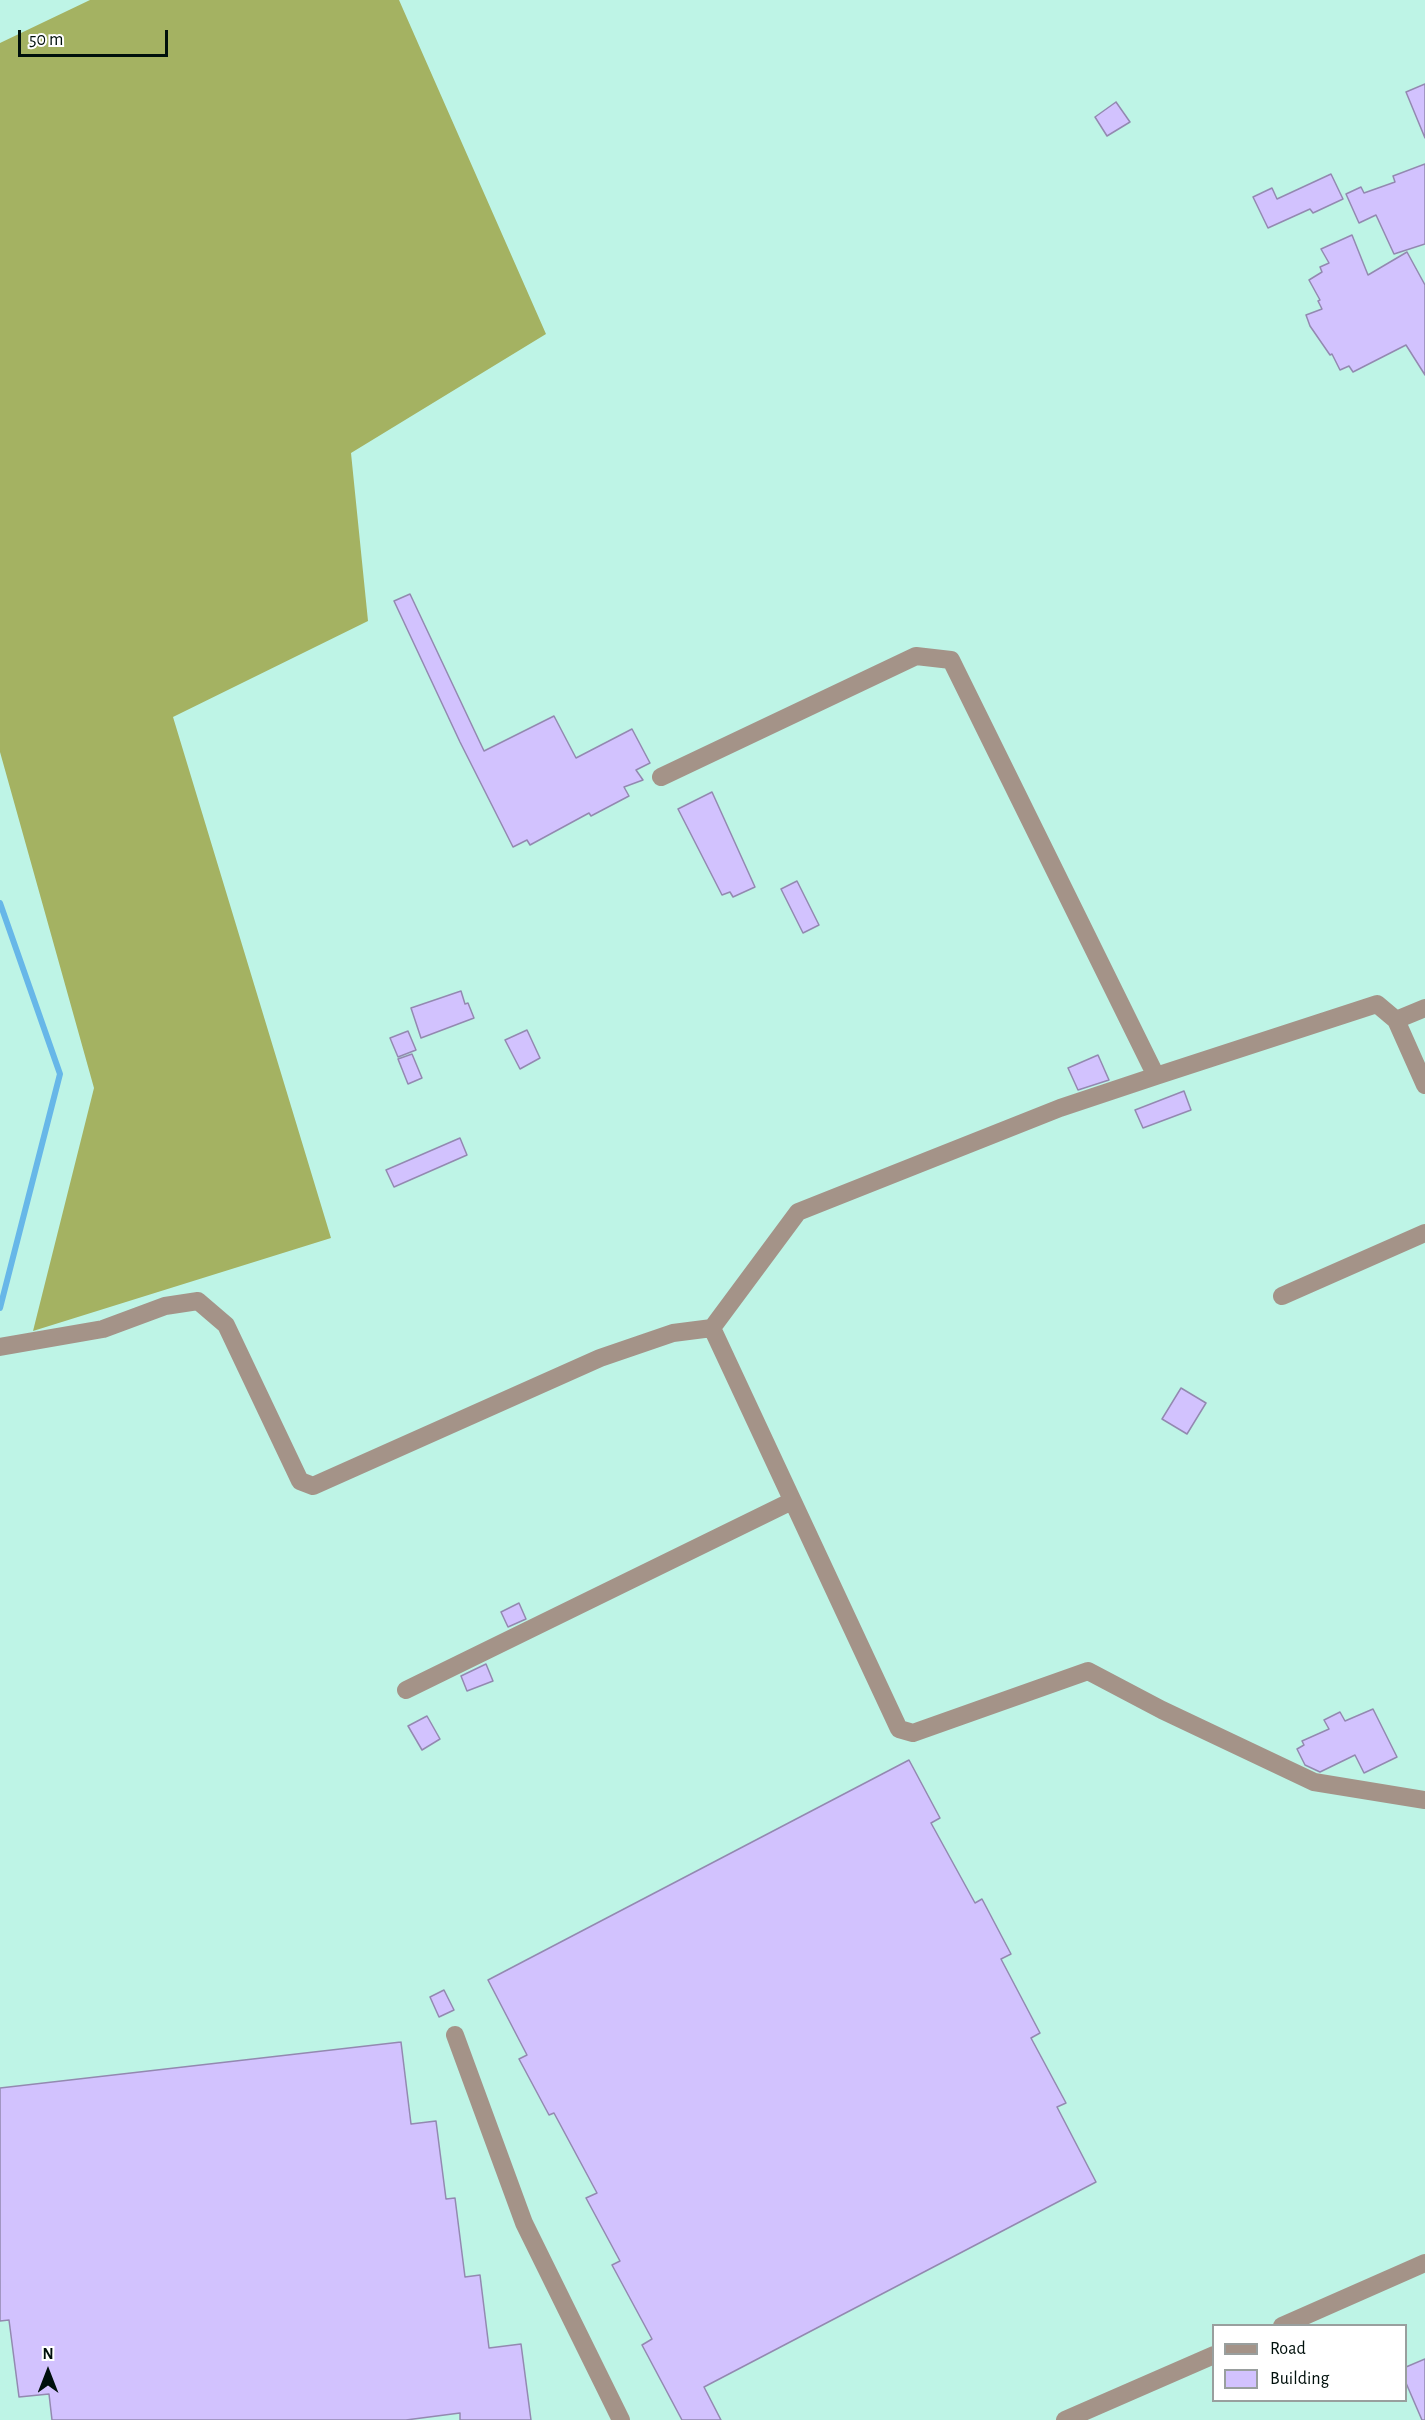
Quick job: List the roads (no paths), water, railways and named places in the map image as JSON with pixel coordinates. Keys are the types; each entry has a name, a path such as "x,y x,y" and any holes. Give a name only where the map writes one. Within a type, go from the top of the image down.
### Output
{"street":[{"path":"661,777 916,656 951,660 1156,1076"},
{"path":"0,1347 103,1329 165,1306 198,1301 226,1325 300,1481 313,1486 600,1358 673,1333 712,1328 798,1212 1060,1108 1377,1004 1396,1020 1425,1085"},
{"path":"1396,1020 1425,1008"},
{"path":"1282,1296 1425,1233"},
{"path":"712,1328 899,1729 913,1733 1088,1671 1162,1710 1314,1782 1425,1800"},
{"path":"406,1690 792,1501"},
{"path":"454,2035 524,2223 621,2420"},
{"path":"1284,2324 1425,2263"},
{"path":"1065,2420 1212,2356"}],"waterway":[{"path":"0,903 60,1074 0,1308"}]}
